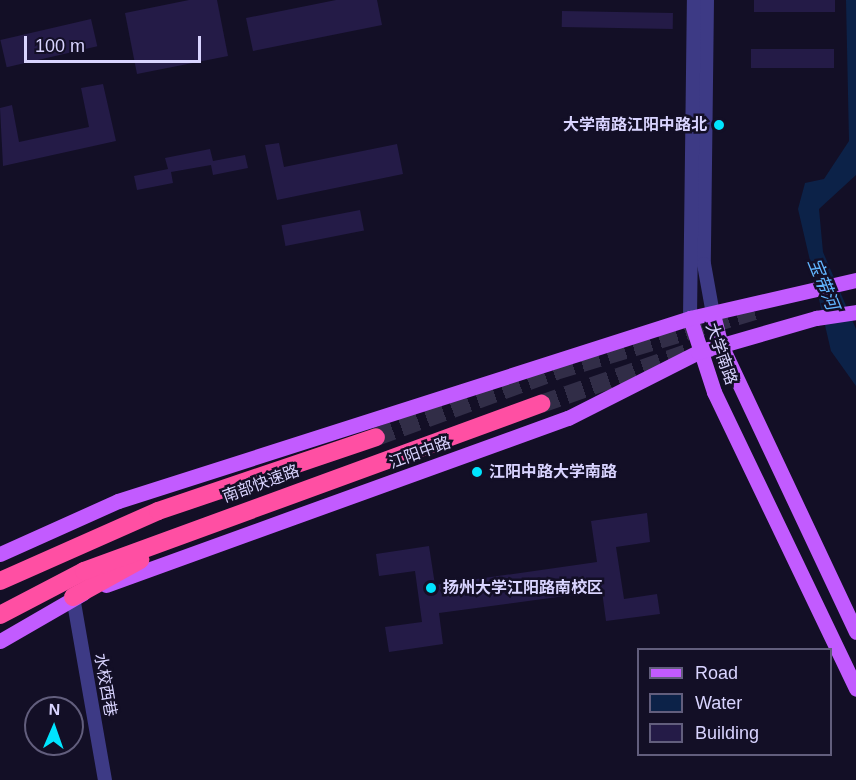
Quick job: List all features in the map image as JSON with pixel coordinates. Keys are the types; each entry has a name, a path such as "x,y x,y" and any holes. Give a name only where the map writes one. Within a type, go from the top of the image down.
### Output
{"highway":[{"name":"南部快速路","path":"0,615 84,571 541,404"},
{"name":"南部快速路","path":"0,581 158,511 376,436"},
{"path":"73,597 143,558 316,492 360,469"},
{"path":"0,573 103,525 158,511"}],"main road":[{"path":"0,554 118,501 690,318 851,281"},
{"name":"江阳中路","path":"0,641 73,597 568,418 698,352 816,318 856,312"},
{"name":"大学南路","path":"713,314 721,345 856,632"},
{"name":"大学南路","path":"690,318 698,352 856,689"}],"street":[{"name":"大学南路","path":"690,318 694,0"},
{"name":"大学南路","path":"707,0 704,264 713,314"},
{"name":"水校西巷","path":"73,597 105,780"}],"water":[{"name":"宝带河","path":"846,0 856,0 856,175 819,209 823,252 856,329 856,386 831,351 798,209 805,183 824,179 849,141"}],"building":[{"path":"189,0 217,0 228,56 137,74 125,13"},
{"path":"336,0 377,0 382,25 253,51 246,18"},
{"path":"754,0 835,0 835,12 754,12"},
{"path":"562,11 673,13 673,29 562,27"},
{"path":"91,19 97,46 7,67 0,40"},
{"path":"751,49 834,49 834,68 751,68"},
{"path":"103,84 116,141 3,166 0,108 12,105 19,142 89,127 81,88"},
{"path":"279,143 284,167 397,144 403,174 277,200 265,145"},
{"path":"210,149 213,161 245,155 248,168 213,175 211,165 171,172 173,183 137,190 134,176 168,169 165,158"},
{"path":"360,210 364,231 285,246 281,225"},
{"path":"647,513 650,542 616,547 624,599 657,594 660,614 606,621 602,591 439,613 443,644 389,652 385,627 422,622 415,571 379,576 376,554 429,546 435,585 597,562 591,521"}],"tunnel":[{"path":"376,437 556,371 761,309"},
{"path":"541,404 695,350"}],"place":[{"name":"大学南路江阳中路北","path":"719,125"},
{"name":"江阳中路大学南路","path":"477,472"},
{"name":"扬州大学江阳路南校区","path":"431,588"}]}
